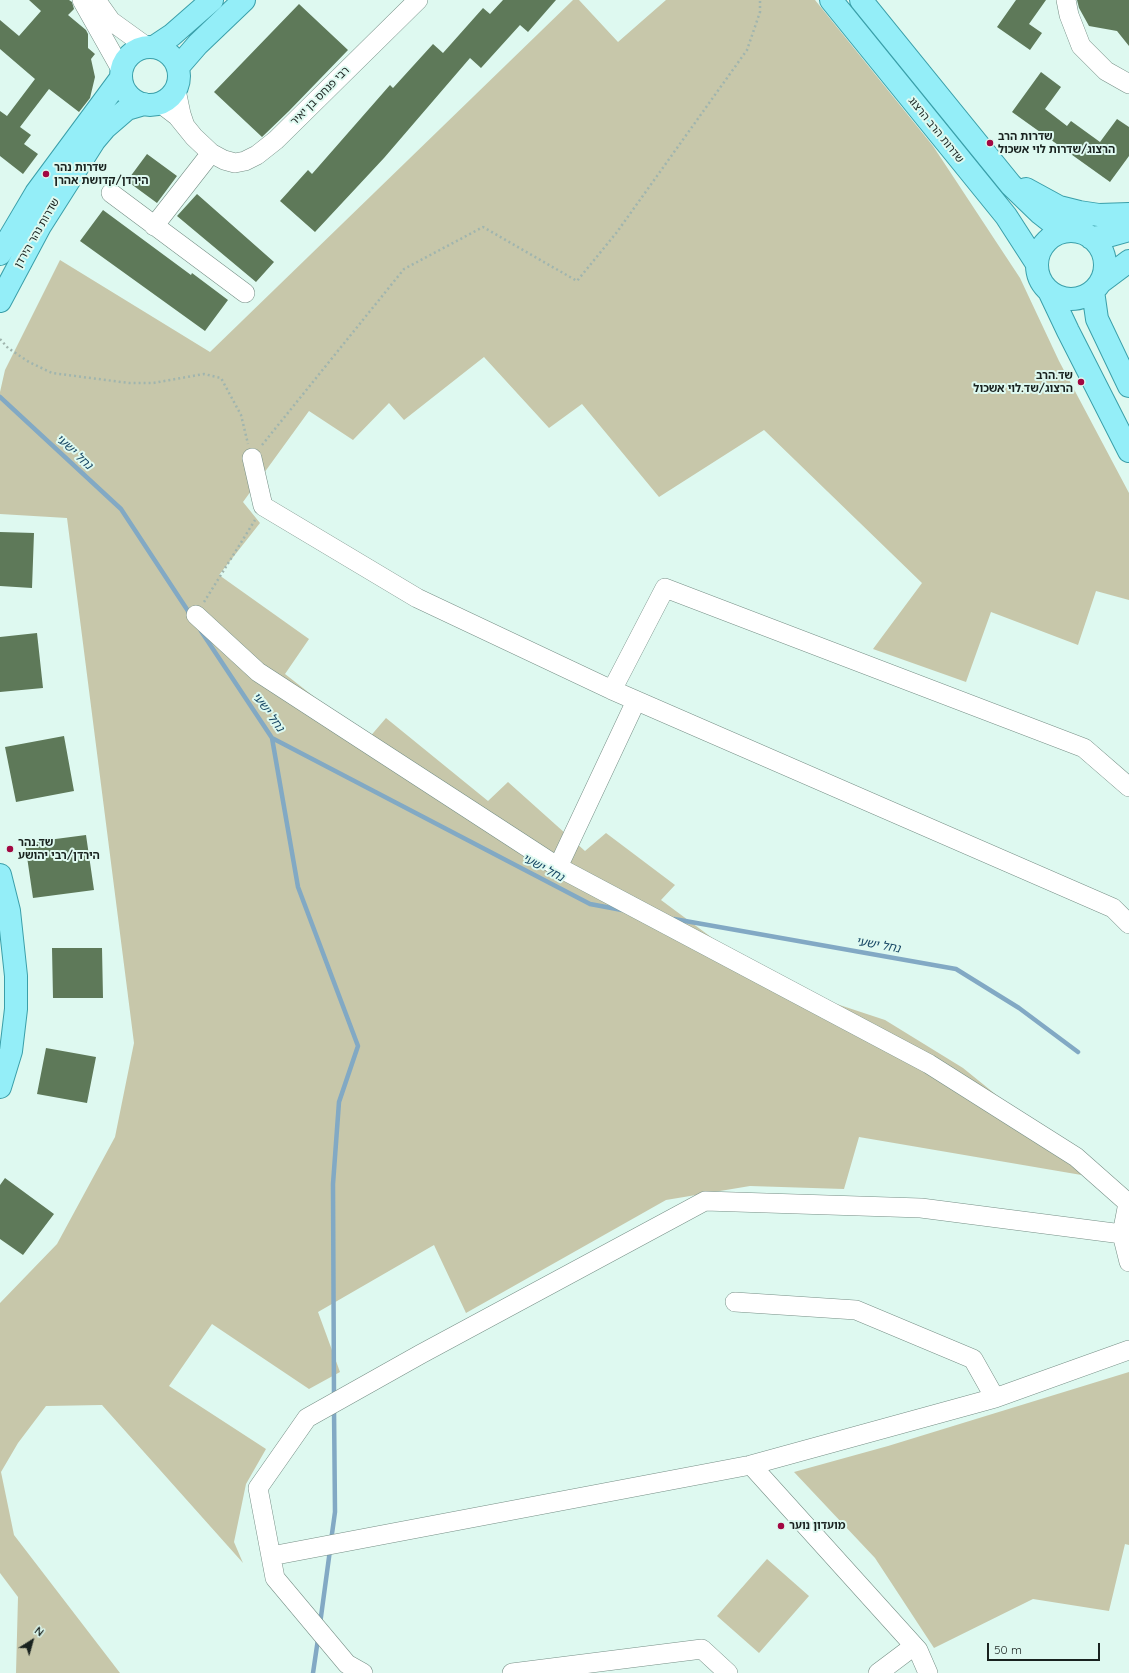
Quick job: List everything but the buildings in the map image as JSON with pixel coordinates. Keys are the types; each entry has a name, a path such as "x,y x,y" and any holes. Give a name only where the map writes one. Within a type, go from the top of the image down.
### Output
{"main road":[{"path":"151,47 169,54 178,67 179,82 160,99 136,101 128,95 121,75 128,57 133,52 151,47 172,35 212,0"},
{"path":"178,67 198,44 244,0"},
{"name":"שדרות הרב הרצוג","path":"831,0 1006,216 1037,264"},
{"path":"861,0 1024,199 1054,224 1071,231 1081,233 1091,238 1098,245 1104,258 1104,273 1097,287 1097,320 1129,386"},
{"name":"שדרות נהר הירדן","path":"0,254 36,193 121,75"},
{"name":"שדרות נהר הירדן","path":"0,301 40,226 94,141 105,128 126,109 160,99"},
{"path":"999,170 1029,191 1060,207 1099,215 1129,214"},
{"path":"1091,238 1108,236 1129,230"},
{"path":"1071,231 1060,233 1051,238 1044,245 1039,254 1037,264 1038,275 1043,285 1050,293 1129,451"},
{"path":"1050,293 1061,298 1072,300 1084,297 1129,261"},
{"path":"0,875 8,911 13,948 16,976 16,1009 11,1051 0,1087"}],"street":[{"path":"82,0 121,75"},
{"path":"96,0 111,21 151,47"},
{"name":"רבי פנחס בן יאיר","path":"160,99 211,153 224,160 235,163 257,155 267,148 418,0"},
{"path":"1066,0 1069,15 1081,46 1106,71 1129,84"},
{"path":"154,226 211,153"},
{"path":"111,193 245,293"},
{"path":"252,458 263,506 417,598 636,701 1113,908 1129,924"},
{"path":"612,690 665,588 1084,748 1129,787"},
{"path":"196,615 258,672 558,867 929,1064 1076,1157 1128,1203 1122,1234 1129,1262"},
{"path":"558,867 636,701"},
{"path":"363,1673 347,1664 275,1578 258,1488 307,1418 420,1354 705,1201 920,1208 1122,1234"},
{"path":"735,1302 856,1310 973,1359 995,1398"},
{"path":"271,1556 751,1466 995,1398 1129,1350"},
{"path":"751,1466 914,1646 928,1673"},
{"path":"878,1673 914,1646"},
{"path":"512,1673 702,1649 728,1673"}],"path":[{"path":"252,458 404,269 483,227 577,281 617,232 747,50 760,12 760,0"},
{"path":"0,339 8,348 29,362 52,373 129,383 153,383 204,374 221,378 241,415 252,458"},
{"path":"196,615 263,506"}],"green space":[{"path":"573,0 579,0 618,42 666,0 815,0 933,146 1020,278 1059,361 1129,493 1129,600 1096,591 1078,645 991,612 966,682 873,649 922,583 764,430 659,497 582,404 549,428 484,357 404,420 389,403 353,440 309,411 243,502 260,523 219,575 309,639 285,674 368,739 386,718 488,801 508,782 585,851 606,833 675,885 661,900 773,983 885,1020 963,1068 1099,1178 859,1137 844,1189 750,1186 666,1200 466,1313 434,1245 318,1312 340,1372 309,1389 212,1324 169,1386 266,1449 246,1484 234,1542 243,1563 102,1405 46,1406 18,1443 1,1472 14,1535 120,1673 16,1673 18,1597 0,1573 0,1303 57,1244 115,1137 134,1043 67,518 0,514 0,392 5,370 60,260 210,352"},
{"path":"1129,1372 1129,1545 1125,1544 1109,1611 1033,1599 934,1648 875,1558 794,1472 888,1446"},
{"path":"767,1559 809,1596 759,1653 717,1616"}],"waterway":[{"name":"נחל ישעי","path":"0,397 121,509 190,614"},
{"name":"נחל ישעי","path":"201,631 272,738 590,904 622,910"},
{"path":"272,738 298,887 358,1046 339,1102 333,1184 334,1397"},
{"name":"נחל ישעי","path":"674,919 956,969 1019,1008 1078,1052"},
{"path":"331,1541 335,1512 334,1408"},
{"path":"320,1624 330,1550"},
{"path":"313,1673 318,1639"}],"place":[{"name":"שדרות הרב הרצוג/שדרות לוי אשכול","path":"990,143"},
{"name":"שדרות נהר הירדן/קדושת אהרן","path":"46,174"},
{"name":"שד.הרב הרצוג/שד.לוי אשכול","path":"1081,382"},
{"name":"שד.נהר הירדן/רבי יהושע","path":"10,849"},
{"name":"מועדון נוער","path":"781,1526"}]}
